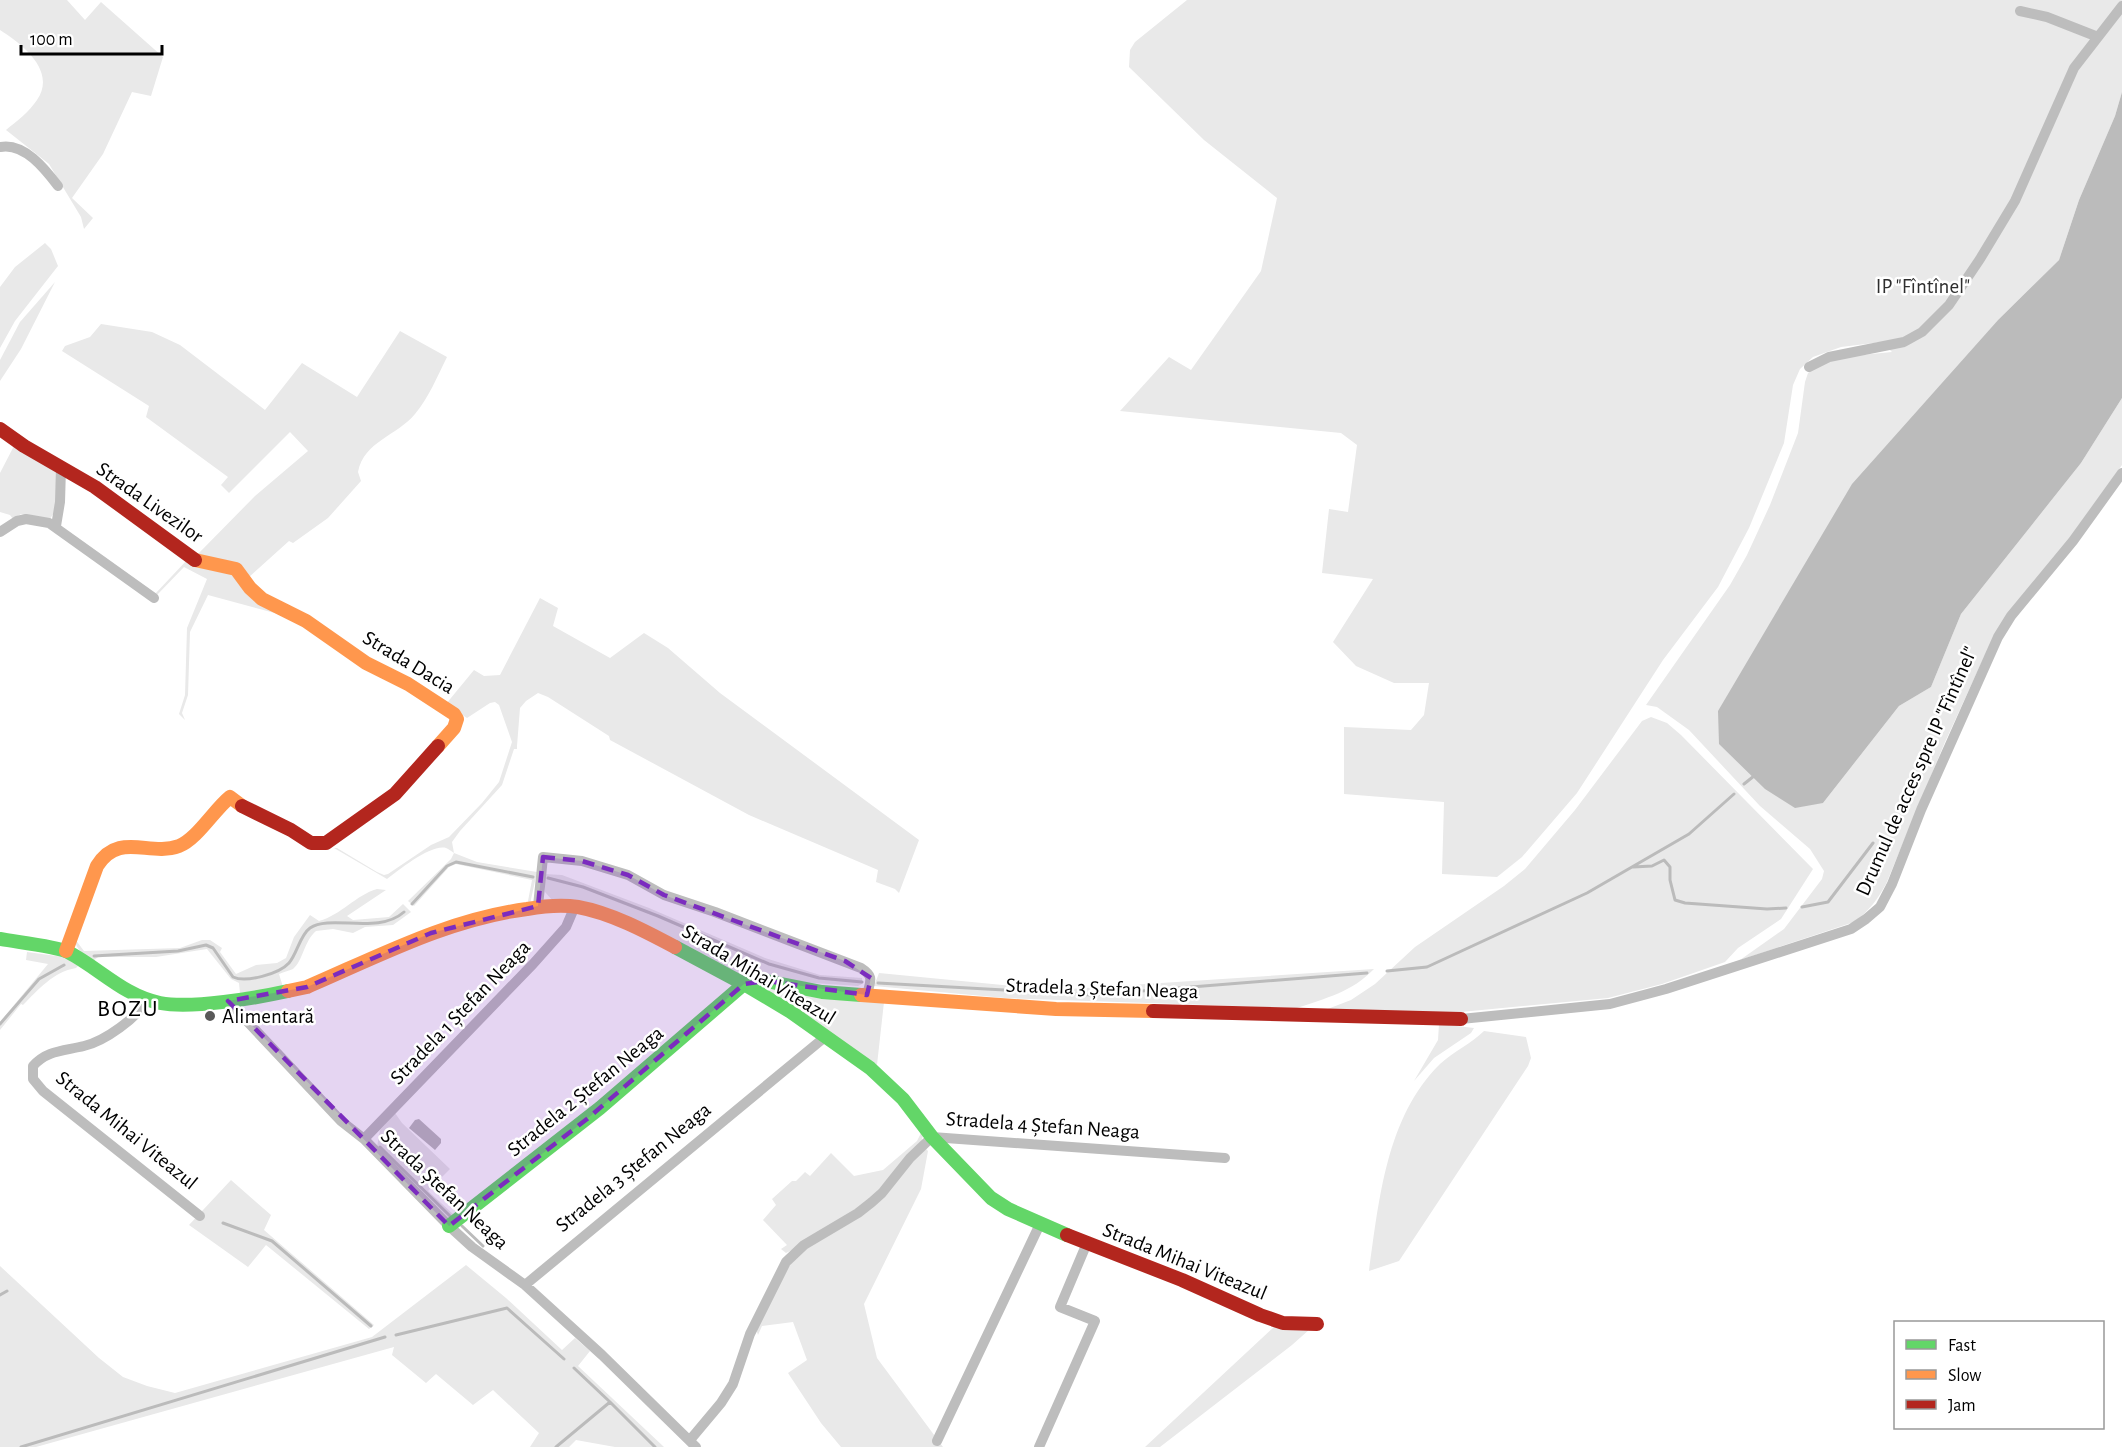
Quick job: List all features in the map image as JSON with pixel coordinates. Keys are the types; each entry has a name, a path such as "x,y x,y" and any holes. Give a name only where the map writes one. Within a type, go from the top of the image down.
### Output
{"street":[{"path":"1809,367 1846,352 1904,342 1922,332 1948,305 1975,267 2015,201 2074,68 2122,6"},
{"path":"2020,11 2056,20 2098,37"},
{"path":"0,147 19,149 45,170 58,186"},
{"name":"Strada Livezilor","path":"0,429 95,487 193,559 217,564"},
{"name":"Strada Livezilor","path":"56,526 60,502 61,468"},
{"name":"Drumul de acces spre IP \"Fîntînel\"","path":"1461,1019 1610,1004 1851,929 1866,919 1880,907 1892,884 1934,780 1998,637 2011,616 2073,541 2122,473"},
{"path":"0,532 17,521 27,519 39,520 56,526 96,558 154,598"},
{"name":"Strada Dacia","path":"66,951 97,866 108,852 124,847 166,848 186,843 230,797 240,807 300,834 311,843 329,842 395,794 456,723 457,719 454,714 442,705 396,677 366,663 306,621 262,599 250,588 243,575 236,569 217,564"},
{"name":"Strada Mihai Viteazul","path":"538,906 543,856 582,861 628,875 664,895 861,968 871,978 867,995"},
{"name":"Strada Mihai Viteazul","path":"0,939 66,951 125,990 173,1005 282,994 307,987 431,933 496,914 538,906 575,906 598,911 744,984 791,1012 885,1080 903,1099 932,1137 991,1198 1008,1209 1275,1320 1295,1324 1317,1324"},
{"name":"Stradela 1 Ștefan Neaga","path":"364,1139 533,964 566,927 575,906"},
{"name":"Stradela 3 Ștefan Neaga","path":"744,984 766,981 822,992 1056,1009 1461,1019"},
{"name":"Stradela 2 Ștefan Neaga","path":"449,1226 587,1119 744,984"},
{"name":"Strada Mihai Viteazul","path":"148,999 135,1016 96,1042 86,1046 57,1050 38,1060 33,1066 33,1079 44,1091 200,1216"},
{"name":"Strada Ștefan Neaga","path":"228,1001 341,1121 364,1139 449,1226 472,1247 525,1285 693,1443"},
{"name":"Stradela 3 Ștefan Neaga","path":"525,1285 825,1037"},
{"name":"Stradela 4 Ștefan Neaga","path":"693,1443 734,1384 750,1334 788,1260 804,1245 858,1213 872,1202 910,1158 932,1137 1225,1158"},
{"path":"938,1441 1040,1224"},
{"path":"1039,1447 1095,1321 1060,1307 1087,1243"}],"highlighted area":[{"path":"543,857 582,861 628,875 664,895 845,961 871,978 867,995 766,981 744,984 587,1119 449,1226 228,1001 307,987 431,933 538,906"}],"green space":[{"path":"0,0 67,0 85,20 101,2 163,57 151,96 132,92 103,154 72,198 93,218 84,229 81,217 49,164 6,130 37,100 43,79 40,69 27,51 0,30"},
{"name":"IP \"Fîntînel\"","path":"1187,0 2122,0 2122,92 2115,116 2079,200 2059,260 1999,319 1823,803 1899,706 1931,687 1961,614 2081,463 2122,398 2122,465 1984,657 1945,742 1886,884 1872,905 1854,922 1740,960 1784,929 1822,879 1824,871 1810,849 1760,806 1689,730 1657,707 1646,705 1730,585 1747,555 1770,505 1798,433 1808,373 1816,367 1841,357 1892,352 1882,342 1841,347 1813,357 1800,369 1793,385 1784,443 1749,528 1718,587 1663,660 1577,793 1522,857 1497,877 1442,874 1444,802 1344,794 1344,727 1411,730 1424,715 1429,683 1394,683 1356,666 1333,642 1373,579 1322,573 1329,509 1348,512 1357,445 1341,433 1120,411 1169,357 1191,370 1261,271 1277,198 1204,140 1129,67 1130,50 1135,42"},
{"path":"45,243 51,249 58,266 15,321 0,348 0,287 15,267"},
{"path":"55,282 21,349 0,381 0,360 20,322"},
{"path":"101,324 152,332 180,345 265,410 302,363 357,397 400,331 447,357 415,414 367,453 358,472 361,481 328,518 293,543 289,541 249,577 196,556 255,496 308,451 290,432 229,493 221,485 228,477 146,417 149,406 62,351 65,346 90,337"},
{"path":"15,444 59,470 57,503 49,520 21,514 13,519 10,515 0,512 0,473"},
{"path":"187,560 228,568 282,615 208,595 190,632 188,695 182,713 185,720 179,714 185,695 187,628 207,579 184,567 157,595 155,594"},
{"path":"540,598 558,608 553,626 610,658 644,633 668,648 720,693 919,840 899,893 895,889 876,882 878,870 749,815 610,740 609,736 538,693 520,708 517,749 514,749 502,785 452,842 454,853 446,848 432,850 387,879 334,848 377,872 388,874 431,845 449,837 482,803 499,782 512,742 499,705 495,702 490,703 467,718 446,704 474,670 484,676 500,675"},
{"path":"1651,717 1667,723 1681,735 1813,869 1781,919 1738,948 1725,962 1662,984 1608,998 1440,1014 1325,1010 1351,1000 1375,984 1415,947 1525,869 1575,810 1642,721"},
{"path":"454,853 477,862 537,872 530,904 528,901 532,880 456,864 449,867 414,906 408,901 451,859"},
{"path":"544,874 562,875 649,908 765,958 820,975 862,978 862,984 858,986 741,978 648,929 553,901 545,892"},
{"path":"377,889 386,890 347,916 353,920 389,917 403,904 411,912 393,925 365,927 353,933 333,929 316,931 293,969 279,974 283,987 240,993 239,983 231,979 207,949 156,957 98,957 93,961 81,952 75,943 75,939 84,951 180,948 202,940 210,940 222,948 220,952 236,974 256,965 277,963 286,958 294,937 310,915 319,921 327,918"},
{"path":"27,952 64,957 78,966 46,982 23,1005 21,1004 0,1030 0,1022 48,964 26,960"},
{"path":"1374,969 1348,989 1297,1008 1005,998 874,986 879,973 1054,990"},
{"path":"761,986 884,1002 877,1065"},
{"path":"1439,1024 1474,1028 1471,1033 1434,1058 1414,1081 1438,1040"},
{"path":"1484,1031 1526,1037 1531,1058 1528,1066 1399,1261 1369,1271 1382,1189 1396,1134 1422,1085 1440,1064"},
{"path":"395,1113 402,1123 450,1169 428,1191 454,1215 450,1220 377,1147 380,1130"},
{"path":"921,1133 923,1136 921,1142 867,1202 792,1250 786,1253 781,1249 787,1245 763,1220 776,1205 772,1199 792,1181 796,1181 805,1172 810,1176 831,1153 854,1176 883,1170 917,1141"},
{"path":"926,1149 928,1151 921,1189 864,1304 877,1358 943,1447 841,1447 821,1423 788,1373 807,1360 793,1322 762,1326 758,1335 756,1329 784,1272 801,1252 850,1221 911,1159"},
{"path":"231,1180 271,1215 264,1230 374,1325 369,1329 266,1245 248,1267 189,1225"},
{"path":"466,1265 506,1298 562,1350 575,1338 590,1351 578,1366 664,1447 615,1447 576,1440 569,1447 530,1447 539,1433 493,1390 473,1405 436,1374 426,1383 392,1355 394,1347 36,1447 0,1447 0,1266 99,1358 123,1377 175,1393 372,1337"},
{"path":"1275,1326 1310,1329 1160,1447 1145,1447"}],"shaded area":[{"path":"2122,92 2122,398 2081,463 1961,614 1931,687 1899,706 1823,803 1795,808 1765,789 1719,744 1718,711 1852,484 1999,319 2059,260 2079,200 2115,116"},
{"path":"419,1119 441,1139 441,1143 435,1150 409,1128 415,1120"}],"waterway":[{"path":"1744,784 1754,776"},
{"path":"1387,971 1427,967 1587,893 1689,834 1734,794"},
{"path":"1802,907 1828,902 1873,843"},
{"path":"1633,867 1652,866 1664,860 1670,867 1670,880 1675,900 1685,903 1767,909 1786,908"},
{"path":"412,904 447,866 456,862 533,877"},
{"path":"548,878 583,887 658,916 769,964 819,978 862,982"},
{"path":"94,956 178,951 206,945 213,948 233,977 254,978 278,971 289,963 307,931 319,924 381,922 393,919 404,912"},
{"path":"0,1024 39,979 64,965"},
{"path":"878,983 1092,995 1367,973"},
{"path":"380,1147 450,1216"},
{"path":"223,1223 272,1241 371,1326"},
{"path":"462,1226 483,1246"},
{"path":"0,1295 7,1291"},
{"path":"396,1335 507,1308 564,1359"},
{"path":"21,1447 385,1337"},
{"path":"574,1368 610,1402"},
{"path":"556,1447 610,1402 655,1447"}],"traffic: fast":[{"path":"0,939 68,952 123,988 160,1003 206,1004 288,991"},
{"path":"675,947 791,1012 870,1068 903,1099 932,1137 991,1198 1008,1209 1067,1235"},
{"path":"449,1226 600,1108 744,984 766,981 822,992 861,995"}],"traffic: slow":[{"path":"195,560 236,569 250,588 262,599 306,621 366,663 408,684 454,714 457,719 454,728 438,746"},
{"path":"66,951 97,866 106,856 125,847 168,849 179,846 199,831 230,797 242,806"},
{"path":"288,991 307,987 442,930 498,914 546,906 572,906 603,914 675,947"},
{"path":"861,995 1056,1009 1153,1011"}],"traffic: jam":[{"path":"0,429 24,446 95,487 195,560"},
{"path":"242,806 291,830 311,843 326,843 395,794 438,746"},
{"path":"1153,1011 1461,1019"},
{"path":"1067,1235 1182,1280 1260,1315 1283,1323 1317,1324"}],"place":[{"name":"Alimentară","path":"210,1016"}],"district":[{"name":"BOZU","path":"128,1008"}]}
